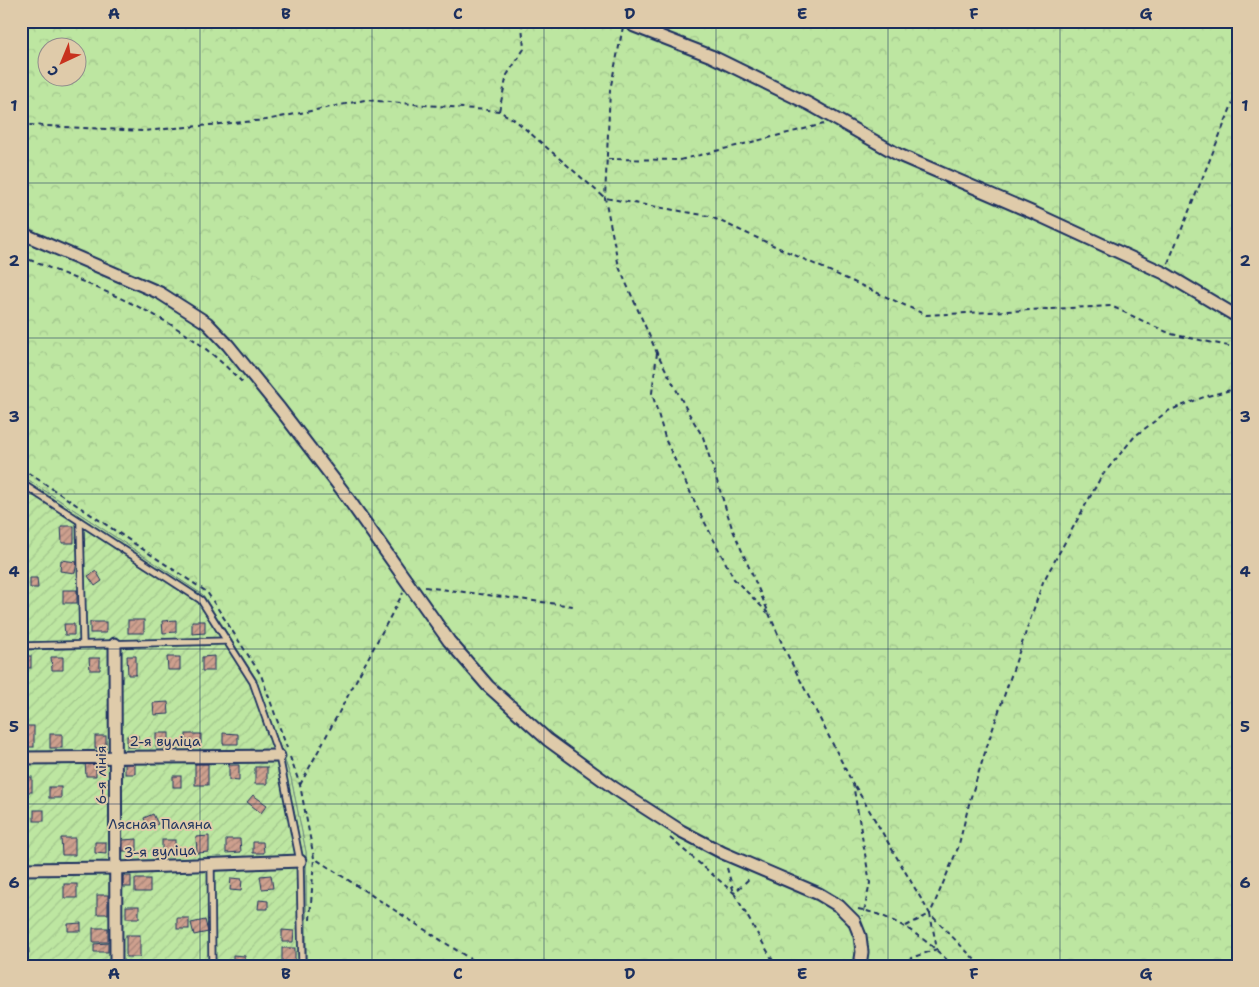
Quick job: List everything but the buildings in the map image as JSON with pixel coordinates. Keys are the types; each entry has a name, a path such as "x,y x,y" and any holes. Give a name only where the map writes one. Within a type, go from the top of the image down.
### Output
{"street":[{"path":"631,21 634,26 711,56 809,104 899,155 1036,214 1164,273 1238,316"},
{"path":"21,233 160,293 207,323 228,345 280,409 342,490 406,588 488,686 548,740 614,788 681,831 723,853 819,894 839,906 854,921 860,936 862,952 860,966"},
{"name":"6-я лінія","path":"115,644 116,966"},
{"name":"2-я вуліца","path":"21,758 286,754"},
{"name":"3-я вуліца","path":"21,869 116,868 300,860"}],"lane":[{"path":"21,483 201,600 253,682 286,754 300,860 302,966"},
{"path":"80,522 83,644"},
{"path":"21,646 227,641"},
{"path":"211,864 212,966"}],"path":[{"path":"499,111 507,75 524,49 522,25 519,21"},
{"path":"624,21 610,90 605,198 619,267 658,353 703,437 732,528 784,648 853,784 930,914 981,966"},
{"path":"1164,273 1238,90"},
{"path":"21,122 28,125 143,131 266,120 365,100 499,111 515,120 605,198 709,216 926,315 1111,306 1172,334 1238,348"},
{"path":"607,158 680,160 838,121"},
{"path":"21,256 140,307 179,329 214,354 245,385"},
{"path":"658,353 652,393 666,441 734,579 770,615"},
{"path":"937,949 930,914 958,848 988,740 1043,582 1101,477 1135,436 1168,411 1204,397 1238,388"},
{"path":"21,468 207,592 261,675 286,754 300,785 314,858 310,922"},
{"path":"300,785 406,588 573,606"},
{"path":"853,784 870,883 860,936"},
{"path":"723,853 734,893 776,966"},
{"path":"314,858 481,966"},
{"path":"864,910 906,926 937,949 953,966"},
{"path":"906,926 930,914"},
{"path":"901,966 911,958 937,949"}],"green space":[{"path":"21,21 1238,21 1238,966 306,966 306,852 291,778 255,677 203,595 21,475"},
{"name":"Лясная Паляна","path":"21,475 203,595 255,677 291,778 306,852 306,966 21,966"}]}
